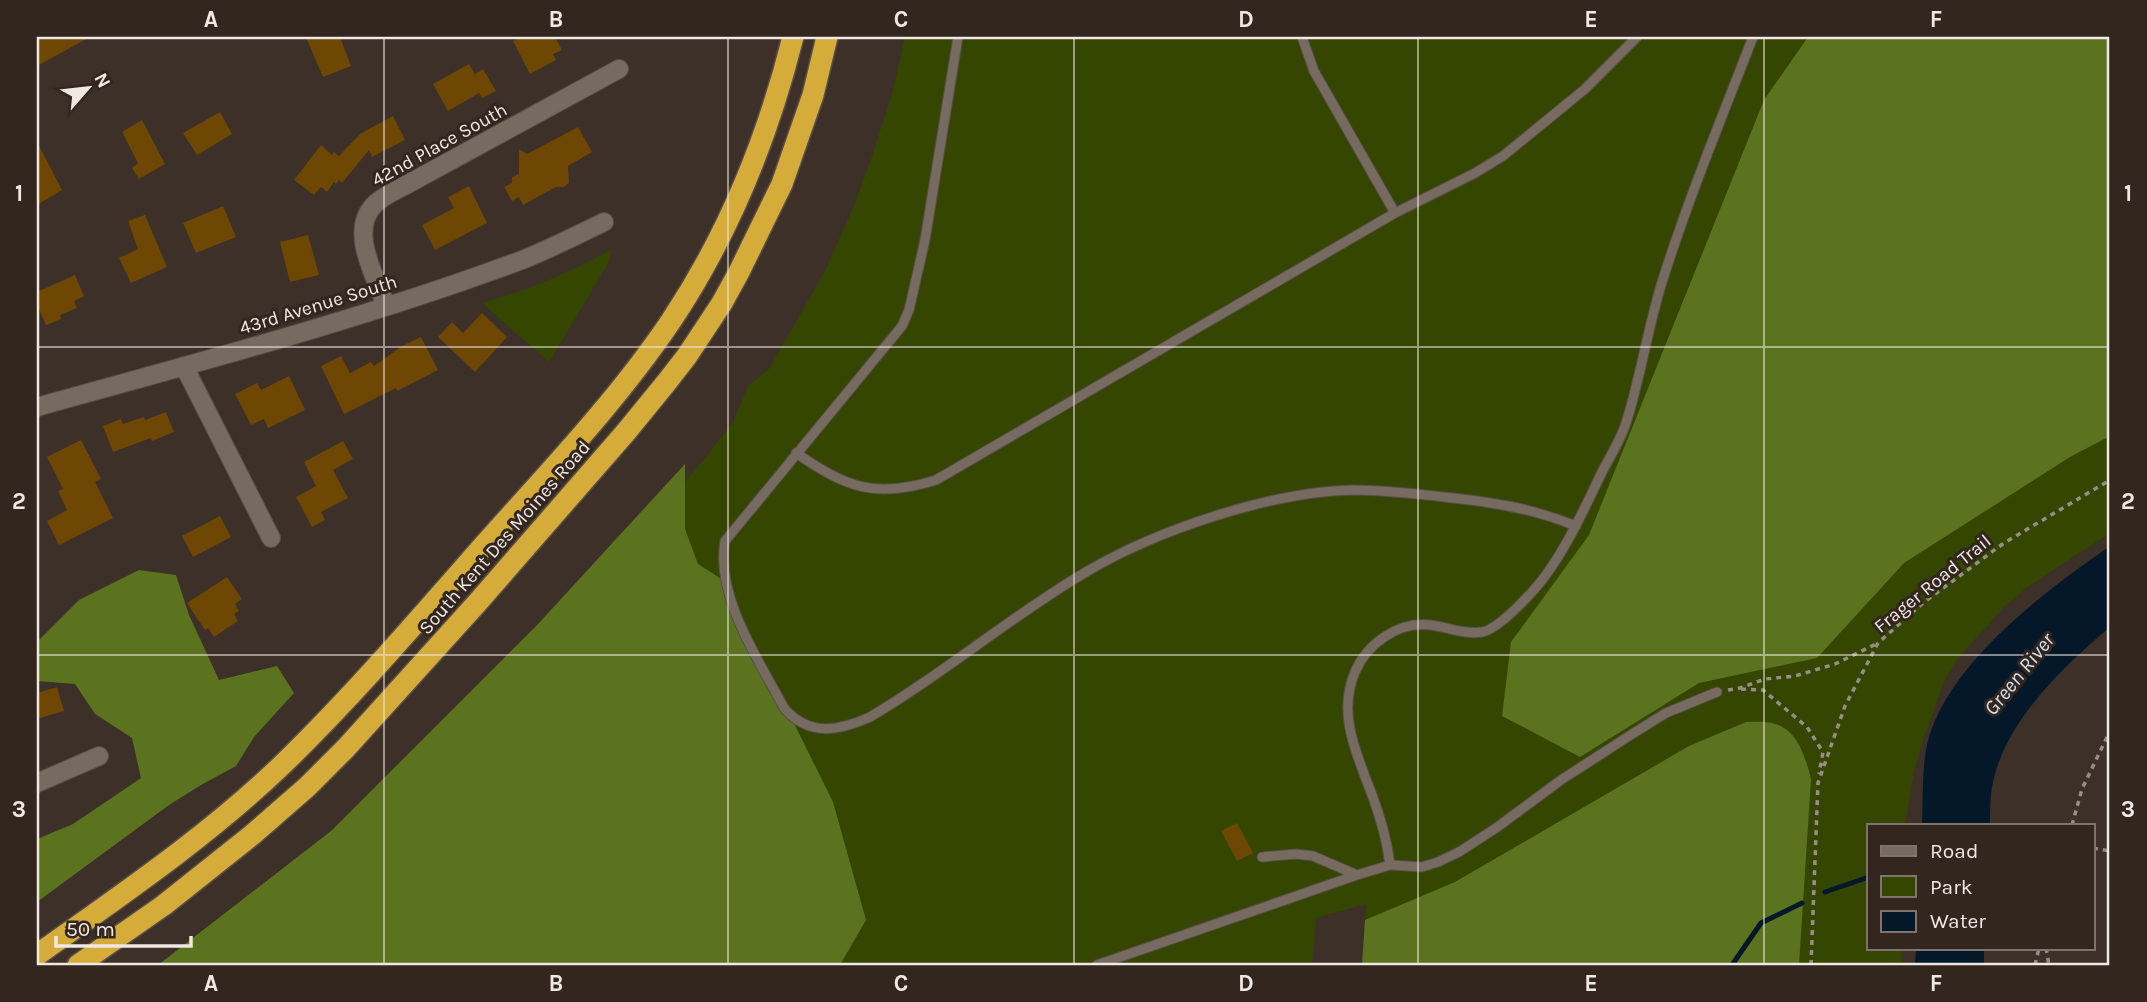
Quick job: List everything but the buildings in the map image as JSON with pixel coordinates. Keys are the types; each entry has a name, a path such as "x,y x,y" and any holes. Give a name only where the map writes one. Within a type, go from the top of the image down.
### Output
{"highway":[{"name":"South Kent Des Moines Road","path":"37,955 150,875 223,817 281,766 351,695 577,440 635,370 688,294 745,186 772,111 793,37"},
{"name":"South Kent Des Moines Road","path":"78,965 164,905 307,787 478,602 650,403 687,356 722,303 782,184 813,95 827,37"}],"street":[{"name":"42nd Place South","path":"386,306 363,234 367,215 374,205 619,69"},
{"name":"43rd Avenue South","path":"37,407 386,306 524,259 604,222"},
{"path":"184,366 271,538"},
{"path":"37,783 99,756"}],"lane":[{"path":"958,37 925,240 909,310 902,326 725,541 722,555 737,620 784,708 794,720 812,727 840,727 870,717 1086,572 1131,548 1230,511 1311,493 1351,490 1400,491 1543,513 1576,526"},
{"path":"1302,37 1314,71 1395,213"},
{"path":"796,453 826,474 848,483 882,491 936,480 1395,213 1503,156 1585,89 1637,37"},
{"path":"1390,865 1380,818 1350,732 1347,715 1350,688 1360,660 1381,639 1413,625 1427,624 1480,633 1494,628 1547,574 1576,526 1625,426 1661,284 1682,219 1753,37"},
{"path":"1097,965 1108,964 1390,865 1422,867 1438,862 1496,828 1561,780 1657,719 1717,692"},
{"path":"1262,857 1296,854 1313,856 1357,875"}],"path":[{"name":"Frager Road Trail","path":"1811,965 1818,783 1845,706 1878,643 1923,603 2004,543 2110,480"},
{"path":"1717,692 1765,679 1795,676 1835,664 1878,643"},
{"path":"1734,689 1763,690 1807,727 1823,752 1818,783"},
{"path":"2072,824 2082,789 2110,731"}],"green space":[{"path":"905,37 2110,37 2110,533 2028,587 2005,606 1956,661 1944,682 1923,740 1914,771 1905,824 1867,824 1867,950 1902,950 1901,965 1362,965 1366,904 1316,918 1312,965 277,965 733,422 748,386 769,369 825,271 853,208 892,94"},
{"path":"1808,37 2110,37 2110,436 2070,457 1904,563 1817,658 1699,683 1580,757 1502,716 1511,642 1589,535 1764,100"},
{"path":"611,249 609,262 549,362 482,303 548,280"},
{"path":"685,464 685,529 698,564 723,580 833,802 866,920 840,965 158,965 331,831 538,624"},
{"path":"139,570 176,575 189,615 219,680 277,666 294,693 254,737 236,766 169,805 37,902 37,839 73,824 141,778 132,738 95,714 75,684 37,681 37,642 79,600"},
{"path":"1746,722 1772,723 1790,732 1800,746 1811,779 1799,965 1362,965 1365,920 1455,882 1689,746"}],"water":[{"name":"Green River","path":"2110,546 2110,627 2056,677 2010,737 1993,782 1990,824 1922,824 1926,750 1936,720 1952,690 1999,634 2056,585"},
{"path":"1916,950 1984,950 1984,965 1915,965"}],"waterway":[{"path":"1825,892 1867,878"},
{"path":"1732,965 1761,923 1802,903"}]}
